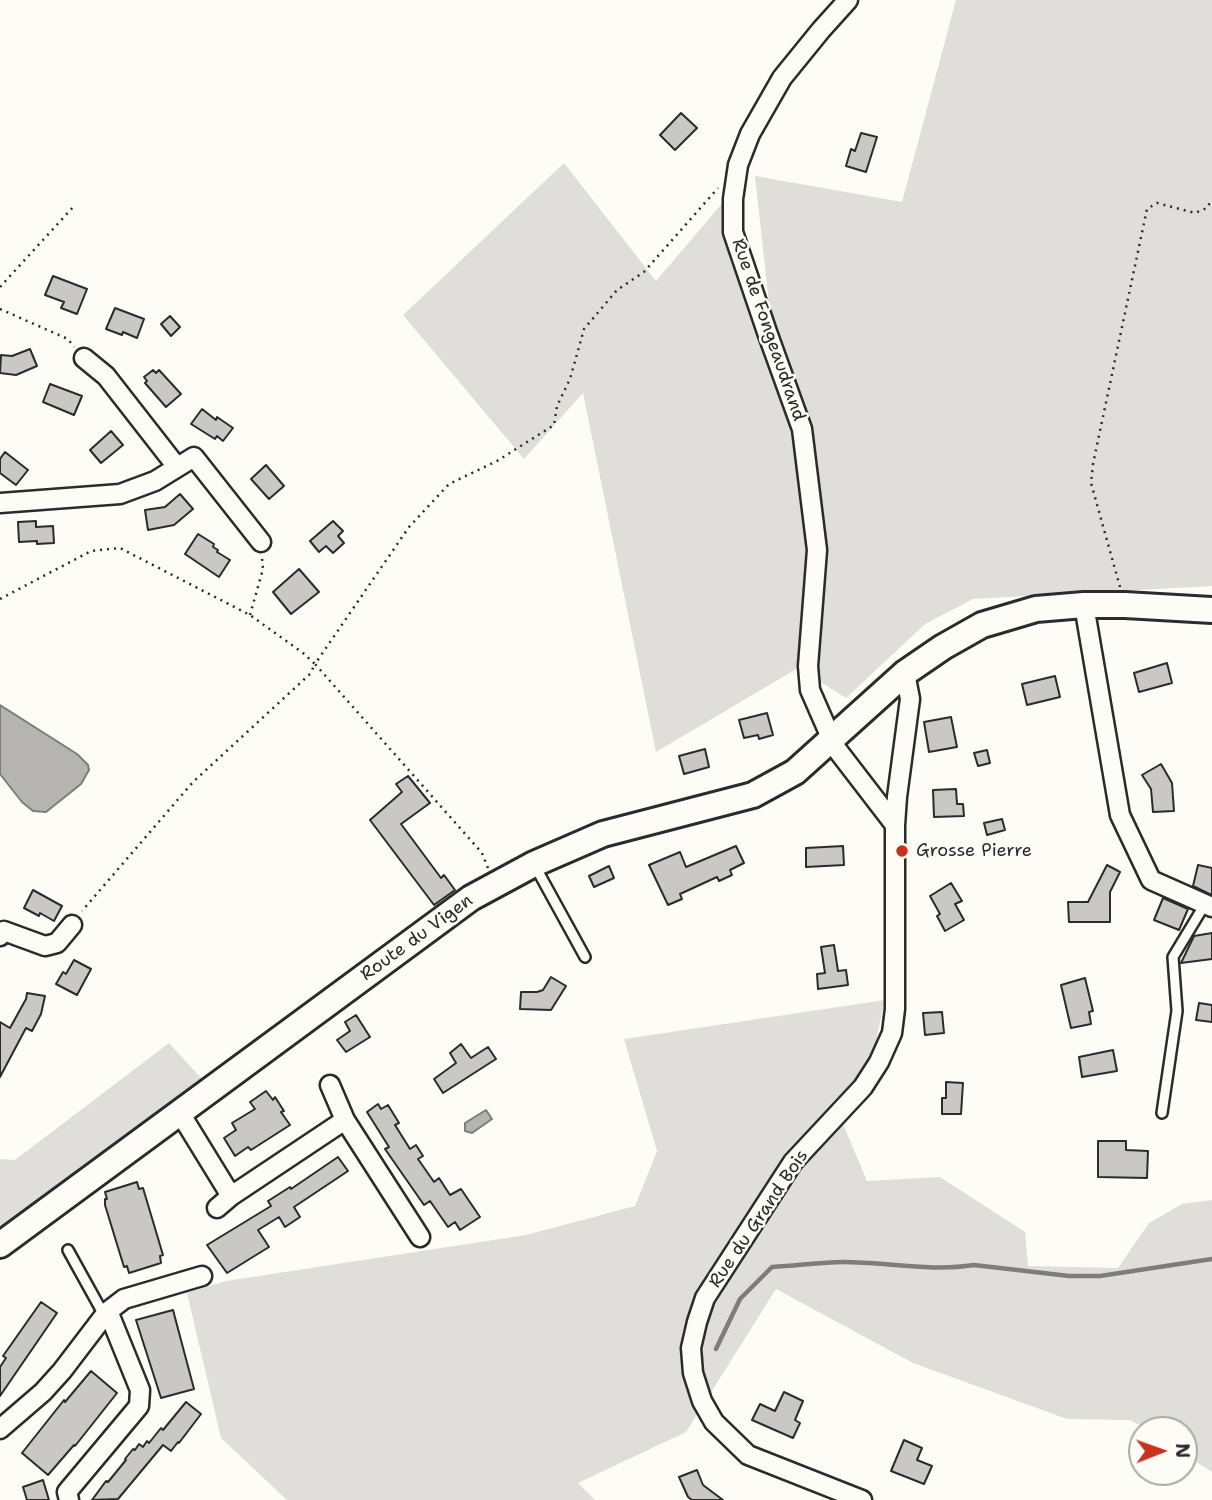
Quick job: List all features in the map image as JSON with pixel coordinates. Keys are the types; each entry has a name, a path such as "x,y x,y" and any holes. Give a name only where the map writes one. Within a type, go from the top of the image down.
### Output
{"street":[{"name":"Rue de Fongeaudrand","path":"832,741 810,690 808,666 817,550 802,429 733,232 733,199 738,165 755,124 782,78 848,0"},
{"path":"85,358 106,376 177,467"},
{"path":"0,503 120,494 155,481 194,457 261,542"},
{"name":"Route du Vigen","path":"0,1245 471,898 534,864 603,834 752,794 795,772 905,673 982,625 1036,609 1084,605 1212,610"},
{"path":"1084,605 1120,815 1151,880 1209,905"},
{"name":"Rue du Grand Bois","path":"862,1500 748,1455 714,1422 702,1401 693,1373 691,1348 705,1298 793,1162 863,1087 879,1062 892,1033 895,1009 895,825 910,699 905,673"},
{"path":"832,741 895,825"},
{"path":"2,934 45,946 57,943 72,925"},
{"path":"330,1085 345,1120 420,1237"},
{"path":"180,1113 224,1202 345,1120"},
{"path":"0,1429 43,1392 106,1313 124,1299 202,1276"},
{"path":"69,1500 67,1492 139,1406 140,1390 110,1316 106,1313"}],"lane":[{"path":"534,864 585,957"},
{"path":"1162,1113 1177,1011 1173,957 1209,905"},
{"path":"68,1250 106,1313"}],"path":[{"path":"72,925 193,782 310,674 409,527 449,484 497,461 554,425 557,406 570,379 584,328 617,290 644,272 738,165"},
{"path":"1125,605 1091,483 1144,222 1147,209 1157,203 1195,213 1207,208 1212,199"},
{"path":"0,287 75,205"},
{"path":"0,309 68,339 85,358"},
{"path":"250,615 263,569 261,542"},
{"path":"0,599 91,551 120,548 250,615 315,664 482,853 495,884"}],"shaded area":[{"path":"956,0 1212,0 1212,586 973,599 925,624 846,698 798,668 656,752 583,393 524,459 403,315 564,163 656,281 725,200 724,236 780,402 755,176 902,202"},
{"path":"0,705 77,754 88,765 89,770 81,784 46,812 33,811 22,802 0,774"},
{"path":"885,1000 872,1058 835,1105 867,1181 940,1177 1025,1232 1028,1266 1118,1268 1149,1223 1182,1204 1212,1200 1212,1472 1198,1463 1198,1416 1128,1416 1128,1420 1067,1419 913,1363 776,1289 686,1432 578,1483 595,1500 287,1500 221,1438 187,1293 226,1281 526,1235 635,1206 657,1151 624,1039"},
{"path":"169,1043 200,1077 211,1082 0,1241 0,1159 15,1160"},
{"path":"486,1110 492,1119 472,1133 465,1131 465,1123"}],"building":[{"path":"681,113 697,128 675,150 660,135"},
{"path":"861,133 877,137 866,172 846,166 851,149 855,151"},
{"path":"53,276 87,289 77,314 61,308 64,302 45,295"},
{"path":"115,308 144,319 137,338 106,329"},
{"path":"170,316 180,327 171,336 161,324"},
{"path":"30,349 37,366 16,375 0,373 1,355 12,356"},
{"path":"153,370 156,373 159,370 181,394 166,407 145,383 147,381 144,377"},
{"path":"50,384 82,396 74,415 43,402"},
{"path":"202,409 233,428 223,441 191,424"},
{"path":"111,431 123,445 101,463 90,450"},
{"path":"5,452 28,470 16,485 0,473 0,459"},
{"path":"266,465 284,486 269,499 251,479"},
{"path":"180,494 193,509 174,525 148,530 145,510 165,507"},
{"path":"36,521 36,527 53,526 54,543 19,542 18,522"},
{"path":"333,521 343,531 338,536 344,543 333,553 326,546 319,552 310,541"},
{"path":"198,534 214,544 217,552 230,560 219,577 185,554"},
{"path":"299,569 319,592 291,614 273,592"},
{"path":"1167,663 1172,683 1139,692 1134,673"},
{"path":"1055,676 1060,697 1027,705 1022,684"},
{"path":"767,713 773,735 759,739 758,735 744,738 739,720"},
{"path":"951,717 957,747 929,752 924,722"},
{"path":"705,749 709,767 684,774 679,756"},
{"path":"987,750 990,763 978,766 974,753"},
{"path":"1161,764 1172,783 1174,811 1153,812 1151,789 1142,775"},
{"path":"408,776 430,803 401,824 441,878 444,875 455,890 434,905 370,820 402,792 396,784"},
{"path":"956,789 957,804 963,804 964,816 934,817 933,790"},
{"path":"1002,819 1005,830 987,835 984,823"},
{"path":"736,846 744,863 730,870 732,875 719,881 717,877 680,894 682,899 668,905 649,865 680,852 686,867"},
{"path":"843,846 844,865 806,867 806,848"},
{"path":"1107,865 1120,872 1110,892 1110,922 1069,922 1068,902 1088,902"},
{"path":"1198,865 1212,868 1212,895 1193,886"},
{"path":"609,866 614,878 594,887 589,876"},
{"path":"951,883 962,901 955,904 964,920 945,931 937,916 940,914 930,896"},
{"path":"33,890 62,906 54,921 24,908"},
{"path":"1163,898 1188,909 1179,930 1154,920"},
{"path":"1212,933 1212,959 1181,963 1194,936"},
{"path":"834,945 838,971 846,970 848,985 818,989 817,974 825,973 821,947"},
{"path":"74,960 91,969 77,995 56,984"},
{"path":"551,977 566,986 551,1010 520,1009 521,992 543,990"},
{"path":"1085,978 1093,1011 1089,1012 1091,1024 1071,1028 1061,985"},
{"path":"27,993 45,996 41,1014 32,1031 26,1028 0,1077 0,1022 10,1028"},
{"path":"1199,1003 1212,1005 1212,1022 1196,1020"},
{"path":"942,1012 944,1033 925,1035 923,1013"},
{"path":"356,1015 370,1037 346,1052 337,1040 350,1031 345,1022"},
{"path":"461,1044 471,1058 488,1047 496,1059 443,1093 434,1079 456,1063 450,1053"},
{"path":"1113,1050 1117,1071 1082,1077 1079,1057"},
{"path":"946,1082 963,1083 961,1114 942,1114"},
{"path":"266,1091 273,1100 275,1097 290,1125 251,1150 248,1147 235,1156 224,1138 236,1130 232,1123 255,1109 250,1102"},
{"path":"378,1104 381,1109 388,1105 399,1123 395,1125 410,1149 416,1145 423,1156 418,1159 434,1182 439,1178 450,1195 461,1189 480,1217 460,1230 455,1222 448,1227 430,1201 424,1205 385,1149 389,1147 367,1112"},
{"path":"1098,1141 1126,1141 1126,1150 1148,1151 1147,1178 1098,1177"},
{"path":"338,1157 348,1171 294,1207 300,1217 285,1227 279,1217 258,1230 269,1247 227,1273 207,1245 271,1206 268,1201"},
{"path":"137,1182 139,1189 143,1188 163,1255 160,1256 161,1263 129,1273 127,1266 124,1267 105,1205 105,1192"},
{"path":"41,1302 57,1313 0,1396 0,1367 6,1358 3,1356"},
{"path":"173,1310 194,1389 161,1398 136,1320"},
{"path":"91,1371 117,1393 48,1475 22,1453"},
{"path":"784,1392 803,1401 795,1420 800,1423 793,1438 752,1420 760,1404 775,1411"},
{"path":"186,1402 201,1414 179,1443 171,1451 163,1445 118,1499 92,1500 133,1449 139,1444 143,1447 147,1441 149,1443"},
{"path":"904,1440 922,1448 917,1460 932,1466 924,1484 891,1471"},
{"path":"697,1470 703,1485 723,1500 692,1500 688,1497 679,1477"},
{"path":"43,1480 49,1500 27,1500 23,1487"}],"waterway":[{"path":"716,1349 740,1299 772,1267 843,1262 925,1267 974,1265 1069,1276 1100,1276 1212,1259"}],"place":[{"name":"Grosse Pierre","path":"902,851"}]}
